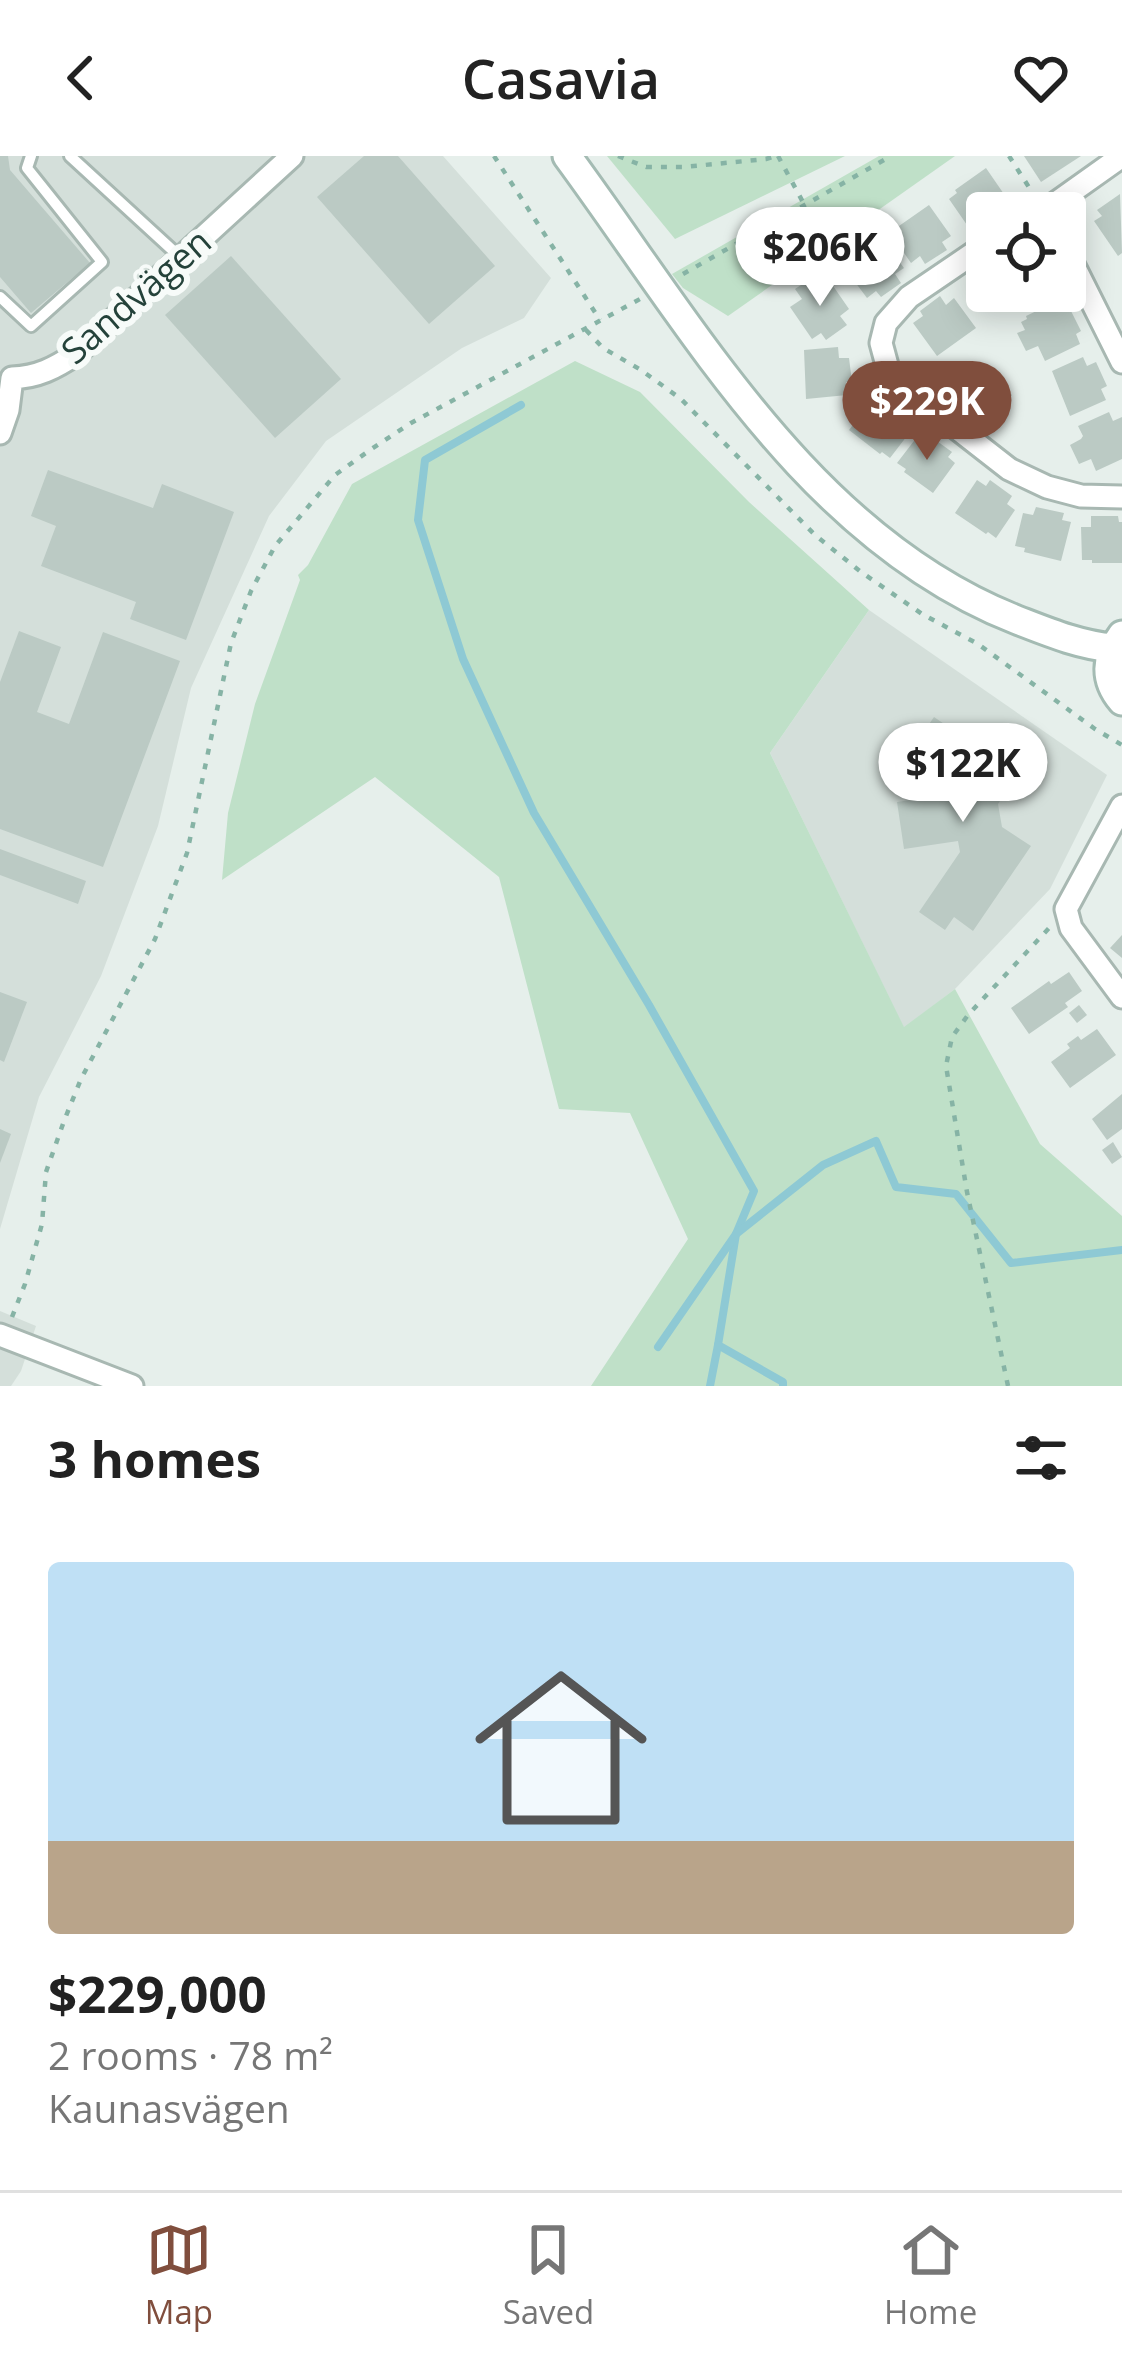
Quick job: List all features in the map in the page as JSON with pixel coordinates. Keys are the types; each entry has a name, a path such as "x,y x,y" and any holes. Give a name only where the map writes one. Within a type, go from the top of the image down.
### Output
{"street":[{"name":"Sandvägen","path":"0,434 8,410 6,376 32,377 76,354 292,156"},
{"path":"567,156 731,382 797,464 864,529 920,570 992,610 1063,638 1117,642 1108,674 1122,701"},
{"path":"1072,192 1122,156"},
{"path":"966,258 909,297 886,323 881,343 888,369 1009,469 1081,496 1122,496"},
{"path":"1086,290 1122,362"},
{"path":"1122,806 1066,909 1070,928 1122,998"},
{"path":"2,1336 132,1386"}],"lane":[{"path":"0,297 31,326 102,262 27,168 31,156"},
{"path":"70,156 181,258"}],"path":[{"path":"494,156 600,320"},
{"path":"618,156 646,167 777,156 805,205"},
{"path":"678,277 891,156"},
{"path":"1009,156 1032,192"},
{"path":"2,1336 25,1284 42,1224 46,1172 64,1121 155,939 187,853 231,643 275,546 335,475 370,450 644,297"},
{"path":"1008,1386 946,1066 952,1037 968,1015 1044,934"}],"shaded area":[{"path":"0,156 443,156 551,278 524,318 462,348 326,441 269,516 191,688 158,826 101,976 39,1097 0,1229"},
{"path":"869,610 1107,775 1050,889 955,989 904,1028 770,753"},
{"path":"0,1311 36,1326 11,1386 0,1386"}],"green space":[{"path":"607,156 845,156 675,239"},
{"path":"879,156 955,156 728,316 683,288 672,274"},
{"path":"575,361 640,392 749,502 869,610 770,753 904,1027 955,989 1040,1144 1122,1216 1122,1386 591,1386 688,1239 630,1113 559,1109 499,877 375,777 222,880 228,813 255,704 298,575 352,484"}],"building":[{"path":"0,156 8,156 10,170 90,263 31,313 0,277"},
{"path":"364,156 398,156 495,266 429,324 317,197"},
{"path":"1024,156 1081,156 1041,182"},
{"path":"986,168 1002,192 966,192 966,224 949,199"},
{"path":"1120,194 1122,253 1118,256 1094,221 1102,216 1097,210"},
{"path":"929,205 951,236 942,242 947,250 925,264 920,256 911,263 893,237 902,231 899,226"},
{"path":"884,241 904,268 895,274 901,283 881,297 876,291 867,298 843,266"},
{"path":"231,256 341,379 275,438 165,315"},
{"path":"813,277 822,289 831,283 849,309 840,316 847,325 826,340 821,333 812,339 790,307 802,299 795,289"},
{"path":"940,296 946,305 954,298 976,328 937,356 913,323"},
{"path":"1072,312 1081,331 1076,334 1080,344 1045,361 1038,346 1026,351 1017,333 1025,330 1021,322 1026,316"},
{"path":"838,347 839,358 849,358 852,382 846,382 847,395 806,399 804,350"},
{"path":"1083,357 1087,366 1096,362 1107,386 1101,389 1106,400 1070,416 1052,371"},
{"path":"971,367 1012,395 988,425 979,418 974,424 953,408 959,401 949,395"},
{"path":"873,399 881,406 885,400 908,417 902,426 910,432 890,458 849,430"},
{"path":"1109,412 1113,421 1122,417 1122,459 1096,471 1091,459 1079,464 1070,445 1083,436 1078,426"},
{"path":"930,436 952,452 948,457 955,463 933,493 897,463 917,437 925,443"},
{"path":"48,470 153,508 162,484 234,512 186,640 130,619 136,602 41,566 56,526 31,516"},
{"path":"977,480 986,486 990,480 1012,496 1007,504 1015,510 996,538 955,513"},
{"path":"1036,507 1064,513 1062,520 1071,522 1061,561 1015,546 1023,513 1033,515"},
{"path":"1091,516 1118,516 1122,522 1122,563 1082,560 1081,527 1091,527"},
{"path":"19,631 61,647 37,712 69,724 103,632 180,661 103,867 0,829 0,682"},
{"path":"934,717 1018,774 998,804 1002,827 1031,846 973,931 954,917 945,930 919,912 960,852 958,841 904,849 897,802 949,794 954,787 907,756"},
{"path":"0,849 86,881 78,904 0,875"},
{"path":"1122,935 1122,958 1110,948"},
{"path":"1069,972 1082,991 1065,1003 1068,1007 1029,1034 1011,1008"},
{"path":"0,992 27,1002 4,1062 0,1060"},
{"path":"1079,1005 1087,1015 1077,1023 1069,1013"},
{"path":"1097,1029 1116,1055 1070,1088 1051,1062 1078,1036 1081,1040"},
{"path":"1122,1094 1122,1129 1107,1140 1092,1119"},
{"path":"0,1129 11,1134 0,1163"},
{"path":"1113,1142 1122,1157 1112,1164 1102,1150"}],"waterway":[{"path":"521,405 425,460 418,520 463,659 534,813 754,1191 736,1234 718,1345 783,1386"},
{"path":"658,1347 736,1234 823,1165 876,1141 896,1187 956,1194 1011,1263 1122,1250"},
{"path":"710,1386 718,1345"}]}
